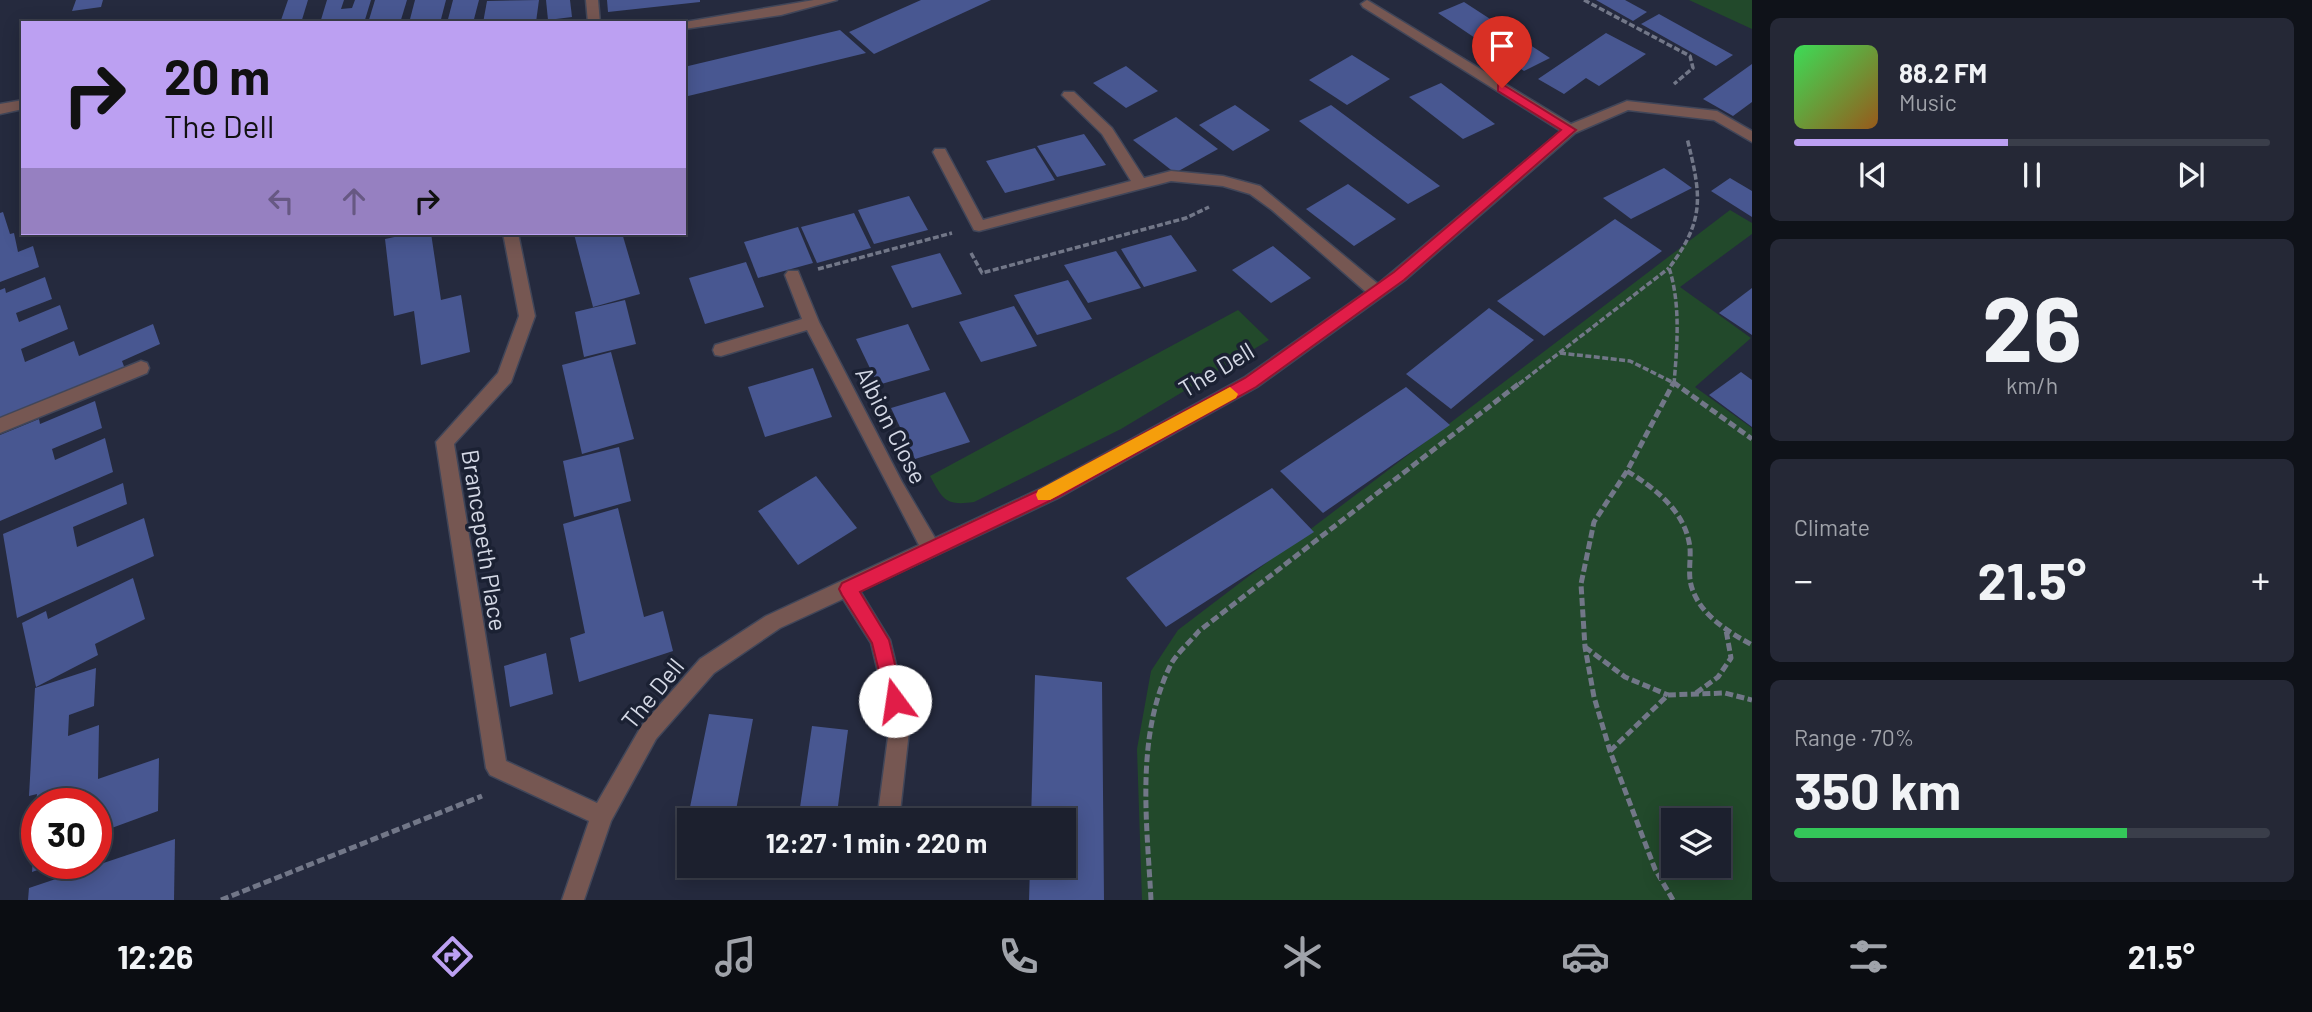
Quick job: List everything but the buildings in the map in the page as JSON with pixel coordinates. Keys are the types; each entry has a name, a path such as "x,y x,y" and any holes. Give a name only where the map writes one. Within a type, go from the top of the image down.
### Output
{"street":[{"path":"592,0 594,21"},
{"path":"686,24 781,11 831,0"},
{"path":"1367,4 1570,130"},
{"path":"1069,95 1107,131 1140,184"},
{"path":"0,109 21,104"},
{"name":"The Dell","path":"573,900 602,816 649,732 708,666 773,622 1052,492 1251,382 1399,276 1570,130 1628,105 1717,116 1752,137"},
{"path":"940,152 979,226 1171,176 1223,181 1255,190 1377,292"},
{"name":"Brancepeth Place","path":"510,235 527,316 505,377 445,442 497,768 602,816"},
{"name":"Albion Close","path":"793,275 811,322 931,549"},
{"path":"721,350 811,322"},
{"path":"0,426 141,368"},
{"path":"848,589 880,640 900,722 890,808"}],"path":[{"path":"1151,900 1145,755 1154,707 1172,662 1199,631 1669,268 1693,232 1698,205 1696,171 1667,89 1693,68 1690,56 1584,0"},
{"path":"959,231 982,273 1186,218 1203,212 1238,186"},
{"path":"793,275 979,226"},
{"path":"1669,268 1674,283 1677,347 1674,384 1626,471 1594,522 1581,584 1585,647 1594,697 1610,751 1655,869 1674,900"},
{"path":"1559,353 1598,355 1632,362 1674,384 1752,439"},
{"path":"1626,471 1648,483 1681,520 1690,547 1688,567 1693,591 1707,612 1726,630 1752,645"},
{"path":"1696,694 1718,677 1731,658 1726,630"},
{"path":"1585,647 1625,677 1668,695 1725,693 1752,700"},
{"path":"1610,751 1668,695"},
{"path":"221,900 522,780"}],"green space":[{"path":"1689,0 1752,0 1752,29"},
{"path":"1730,210 1752,223 1752,234 1680,287 1751,338 1695,387 1752,428 1752,900 1142,900 1137,749 1151,671 1178,630"},
{"path":"1238,310 1269,340 1121,429 974,502 957,503 946,500 934,484 930,476"}],"slow traffic":[{"path":"1044,495 1230,394"}],"route":[{"path":"895,701 880,640 848,589 1052,492 1251,382 1399,276 1570,130 1502,88"}]}
